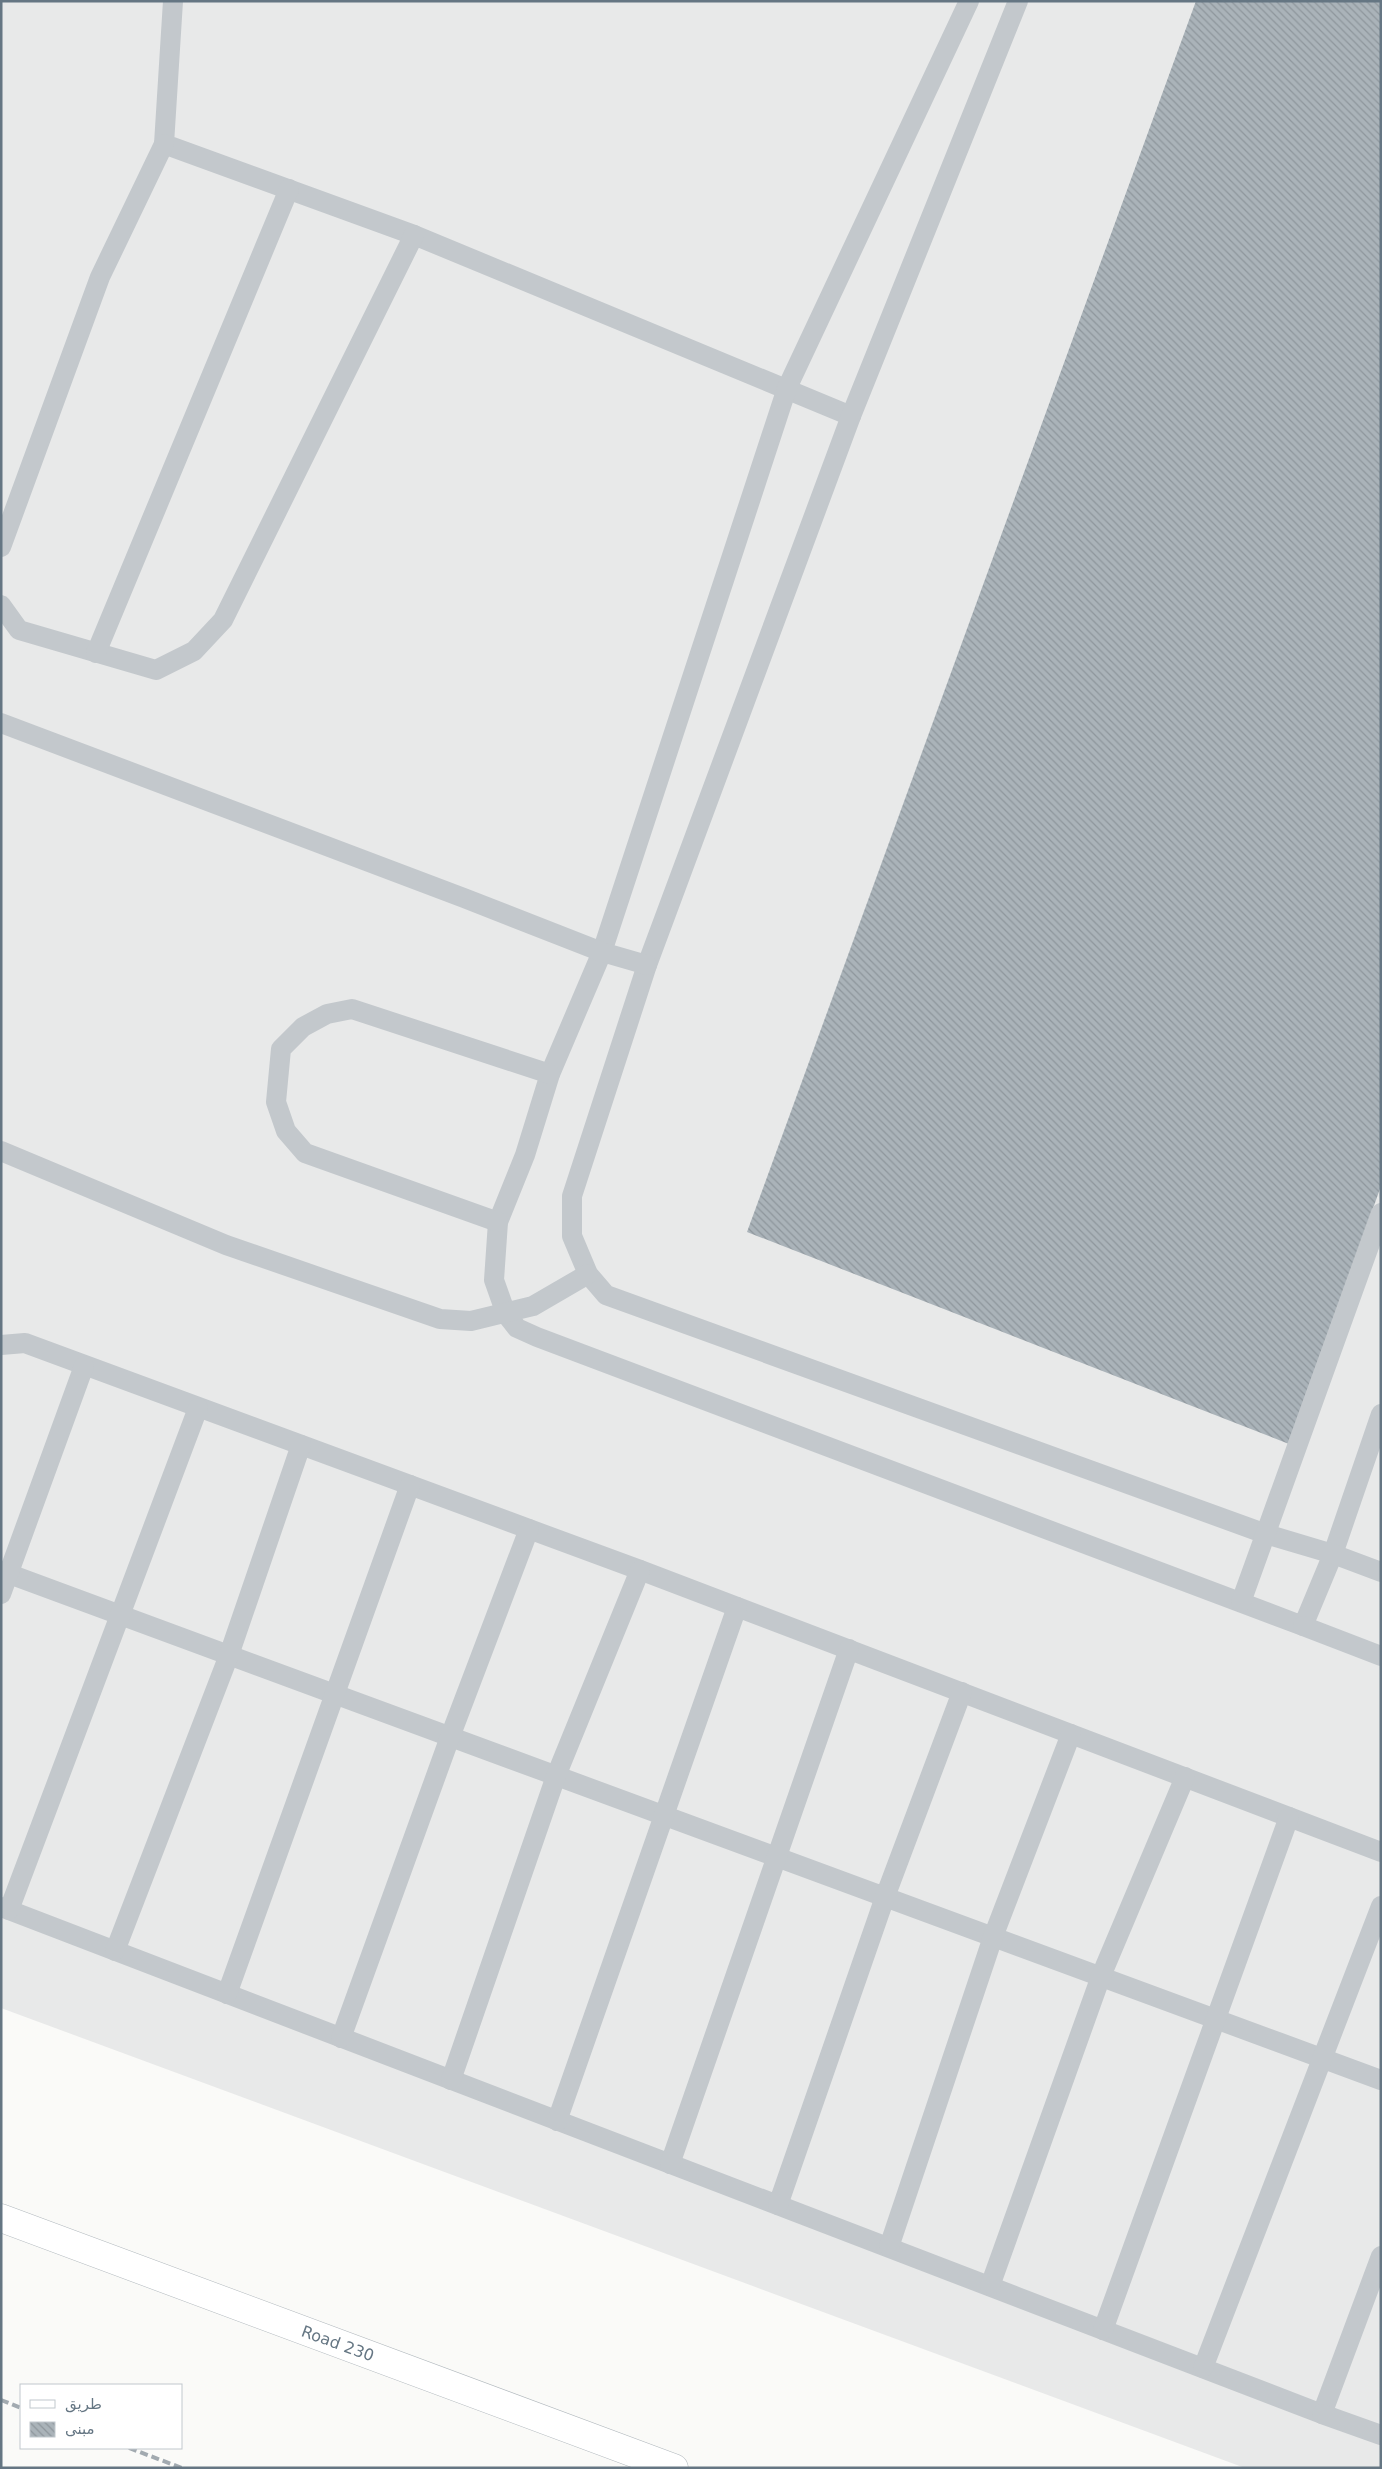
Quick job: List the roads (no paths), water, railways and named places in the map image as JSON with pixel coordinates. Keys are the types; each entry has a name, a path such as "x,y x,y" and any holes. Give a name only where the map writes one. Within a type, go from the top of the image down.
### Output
{"main road":[{"name":"Road 230","path":"1,2218 674,2468"}],"lane":[{"path":"1,547 100,277 164,144 173,1"},
{"path":"968,1 786,388 602,952 550,1074 525,1155 498,1222 494,1280 506,1314 517,1328 538,1337 1381,1656"},
{"path":"1018,1 851,416 646,965 572,1196 572,1236 588,1274 606,1295 1266,1534 1333,1554 1381,1572"},
{"path":"164,144 414,235 851,416"},
{"path":"96,653 289,190"},
{"path":"1,605 19,630 156,670 194,651 223,620 414,235"},
{"path":"1,723 602,952 646,965"},
{"path":"498,1222 305,1153 286,1131 276,1102 281,1049 303,1027 327,1014 352,1009 550,1074"},
{"path":"1,1151 226,1245 440,1319 471,1321 533,1306 588,1274"},
{"path":"1241,1602 1381,1212"},
{"path":"1,1345 25,1343 640,1570 1381,1852"},
{"path":"1,1594 5,1572 84,1366"},
{"path":"198,1408 121,1615 5,1909 1381,2435"},
{"path":"1303,1626 1333,1554 1381,1414"},
{"path":"115,1951 228,1655 301,1445"},
{"path":"227,1994 410,1485"},
{"path":"341,2038 450,1737 529,1529"},
{"path":"451,2080 556,1776 640,1570"},
{"path":"5,1572 1381,2080"},
{"path":"558,2120 737,1607"},
{"path":"670,2164 849,1649"},
{"path":"778,2205 886,1897 962,1692"},
{"path":"889,2247 993,1937 1071,1734"},
{"path":"990,2286 1101,1976 1185,1777"},
{"path":"1104,2330 1289,1817"},
{"path":"1204,2368 1321,2058 1381,1906"},
{"path":"1322,2414 1381,2256"}],"railway":[{"path":"1,2400 20,2408"},
{"path":"132,2449 182,2468"}]}
